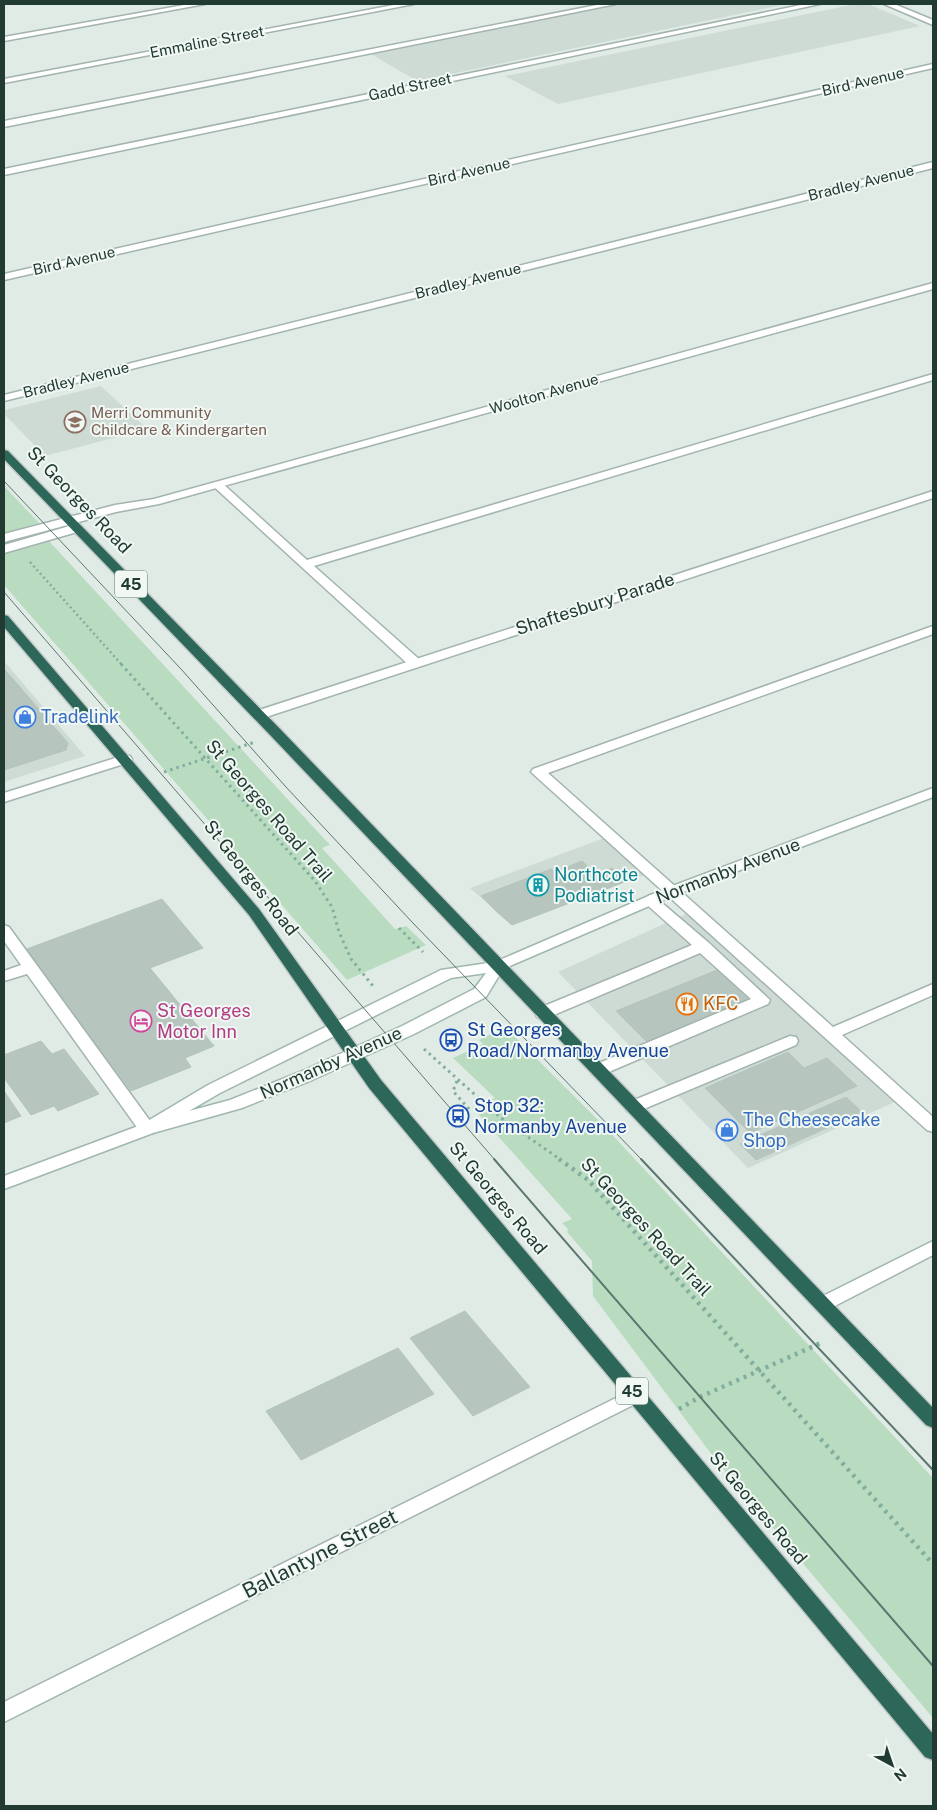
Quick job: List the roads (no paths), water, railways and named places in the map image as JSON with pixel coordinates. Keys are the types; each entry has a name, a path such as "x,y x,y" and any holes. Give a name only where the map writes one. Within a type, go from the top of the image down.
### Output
{"highway":[{"name":"St Georges Road","path":"4,452 277,734 933,1420"},
{"name":"St Georges Road","path":"4,619 254,912 353,1055 933,1750"}],"street":[{"path":"4,39 201,4"},
{"name":"Emmaline Street","path":"4,81 410,4"},
{"path":"4,124 612,4"},
{"name":"Gadd Street","path":"4,172 816,4"},
{"path":"888,4 933,22"},
{"name":"Bird Avenue","path":"4,277 933,66"},
{"name":"Bradley Avenue","path":"4,398 933,165"},
{"name":"Woolton Avenue","path":"4,538 125,514 155,502 933,286"},
{"path":"305,565 933,377"},
{"path":"218,485 415,663"},
{"name":"Shaftesbury Parade","path":"258,715 933,494"},
{"name":"Woolton Avenue","path":"9,548 73,524"},
{"path":"933,630 538,772 933,1126"},
{"path":"4,798 125,759"},
{"name":"Normanby Avenue","path":"147,1129 214,1089 447,974 498,966 672,891 933,792"},
{"path":"598,1070 762,1000 704,946 650,900"},
{"path":"4,930 147,1129"},
{"path":"544,1013 704,946"},
{"name":"Normanby Avenue","path":"4,1184 147,1129 236,1104 353,1055 408,1030 480,992 498,966"},
{"path":"4,976 31,967"},
{"path":"831,1034 933,989"},
{"path":"633,1107 790,1041"},
{"path":"823,1304 933,1247"},
{"name":"Ballantyne Street","path":"4,1712 636,1395"}],"tram line":[{"path":"4,481 181,669 286,787 412,922 642,1160"},
{"path":"4,592 495,1160"},
{"path":"494,1159 933,1666"},
{"path":"641,1159 933,1470"}],"place":[{"name":"Merri Community Childcare & Kindergarten","path":"75,422"},
{"name":"Tradelink","path":"25,717"},
{"name":"Northcote Podiatrist","path":"538,885"},
{"name":"KFC","path":"687,1004"},
{"name":"St Georges Motor Inn","path":"141,1021"},
{"name":"St Georges Road/Normanby Avenue","path":"451,1040"},
{"name":"Stop 32: Normanby Avenue","path":"458,1116"},
{"name":"The Cheesecake Shop","path":"727,1130"}]}
